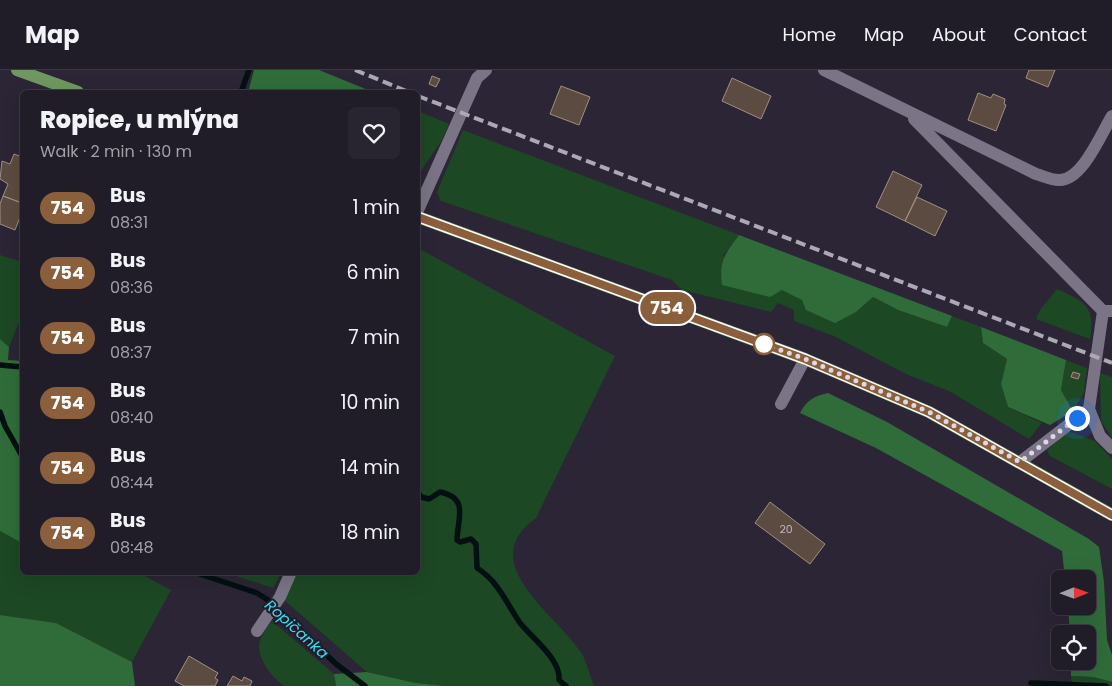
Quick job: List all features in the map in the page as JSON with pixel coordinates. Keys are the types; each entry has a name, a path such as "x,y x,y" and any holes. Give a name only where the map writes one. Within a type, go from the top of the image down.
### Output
{"main road":[{"path":"17,70 72,90"},
{"path":"420,218 805,359 929,412 1112,515"},
{"path":"1096,507 1112,520"}],"street":[{"path":"420,206 477,78 486,70"},
{"path":"824,70 1036,174 1060,180 1071,177 1082,169 1112,116"},
{"path":"907,112 1107,311 1089,409 1100,436 1112,448"},
{"path":"782,404 805,359"},
{"path":"1020,462 1089,409"},
{"path":"258,631 280,596 290,575"}],"green space":[{"path":"254,70 319,70 368,90 249,90"},
{"path":"420,112 449,124 442,140 420,172"},
{"path":"463,130 739,235 723,256 802,300 856,312 873,297 898,310 947,327 952,316 981,327 983,343 1007,359 1001,384 1008,407 1042,423 1029,439 951,392 906,374 834,336 794,321 794,310 778,303 771,312 682,290 672,280 441,201 437,192"},
{"path":"739,235 952,316 947,327 898,310 873,297 856,312 835,323 806,310 802,300 782,290 770,297 722,285 722,263"},
{"path":"420,249 615,356 536,518 519,535 513,553 516,570 526,588 582,654 594,686 445,686 416,683 367,672 284,600 295,575 420,575"},
{"path":"0,255 20,261 20,320 9,347 0,339"},
{"path":"1057,289 1081,301 1086,306 1091,319 1090,339 1036,319 1040,310"},
{"path":"981,327 1066,360 1061,390 1073,411 1050,425 1008,407 1001,384 1007,359 983,343"},
{"path":"0,339 9,347 8,360 20,361 20,542 0,531"},
{"path":"1066,360 1087,368 1084,393 1073,411 1061,390"},
{"path":"1100,373 1112,377 1112,438 1101,421"},
{"path":"828,393 887,422 1089,539 1099,547 1104,582 1107,640 1112,655 1112,682 1093,677 1071,676 1071,670 1096,670 1096,625 1069,625 1069,615 1096,615 1096,570 1064,570 1062,551 876,448 800,413 811,399"},
{"path":"1068,431 1095,441 1112,459 1112,489 1050,456 1047,450"},
{"path":"0,531 20,542 20,575 143,575 171,590 132,662 56,623 0,615"},
{"path":"233,575 280,575 273,588"},
{"path":"0,615 56,623 132,662 135,686 0,686"},
{"path":"272,621 334,674 336,686 285,686 276,679 261,658 259,646 264,633"},
{"path":"367,672 416,683 445,686 336,686 334,674"},
{"path":"1071,676 1093,677 1112,682 1112,686 1072,686"}],"building":[{"path":"1029,70 1055,70 1048,87 1026,78"},
{"path":"432,76 440,79 436,87 429,84"},
{"path":"732,78 771,96 761,119 722,101"},
{"path":"561,86 590,97 579,125 550,114"},
{"path":"978,93 991,98 993,94 1005,99 1004,104 1006,105 996,131 968,120"},
{"path":"14,154 20,156 20,202 3,196 8,184 0,179 2,161 10,164"},
{"path":"893,171 922,185 905,221 876,207"},
{"path":"3,196 20,202 20,217 15,230 0,224 0,204"},
{"path":"917,197 947,211 935,236 905,221"},
{"path":"1073,372 1080,374 1078,379 1071,377"},
{"path":"770,502 825,544 810,564 755,523"},
{"path":"189,656 218,673 215,678 218,680 215,686 184,686 175,681"},
{"path":"233,676 242,681 244,677 252,681 250,686 227,686"}],"waterway":[{"path":"242,90 249,70"},
{"path":"0,365 20,367"},
{"name":"Ropičanka","path":"0,412 5,426 20,452"},
{"path":"420,495 429,499 440,492 455,499 460,511 457,540 460,542 471,539 476,544 477,568 491,579 520,623 545,649 555,664 559,680 566,686"},
{"name":"Ropičanka","path":"203,575 257,593 268,600 336,664 365,686"},
{"path":"1031,683 1106,686"}],"railway":[{"path":"355,70 404,90"},
{"path":"420,97 1112,363"}],"bus line":[{"name":"754","path":"420,218 805,359 929,412 1112,515"}],"route":[{"path":"764,344 805,359 929,412 1020,462 1077,418"}]}
